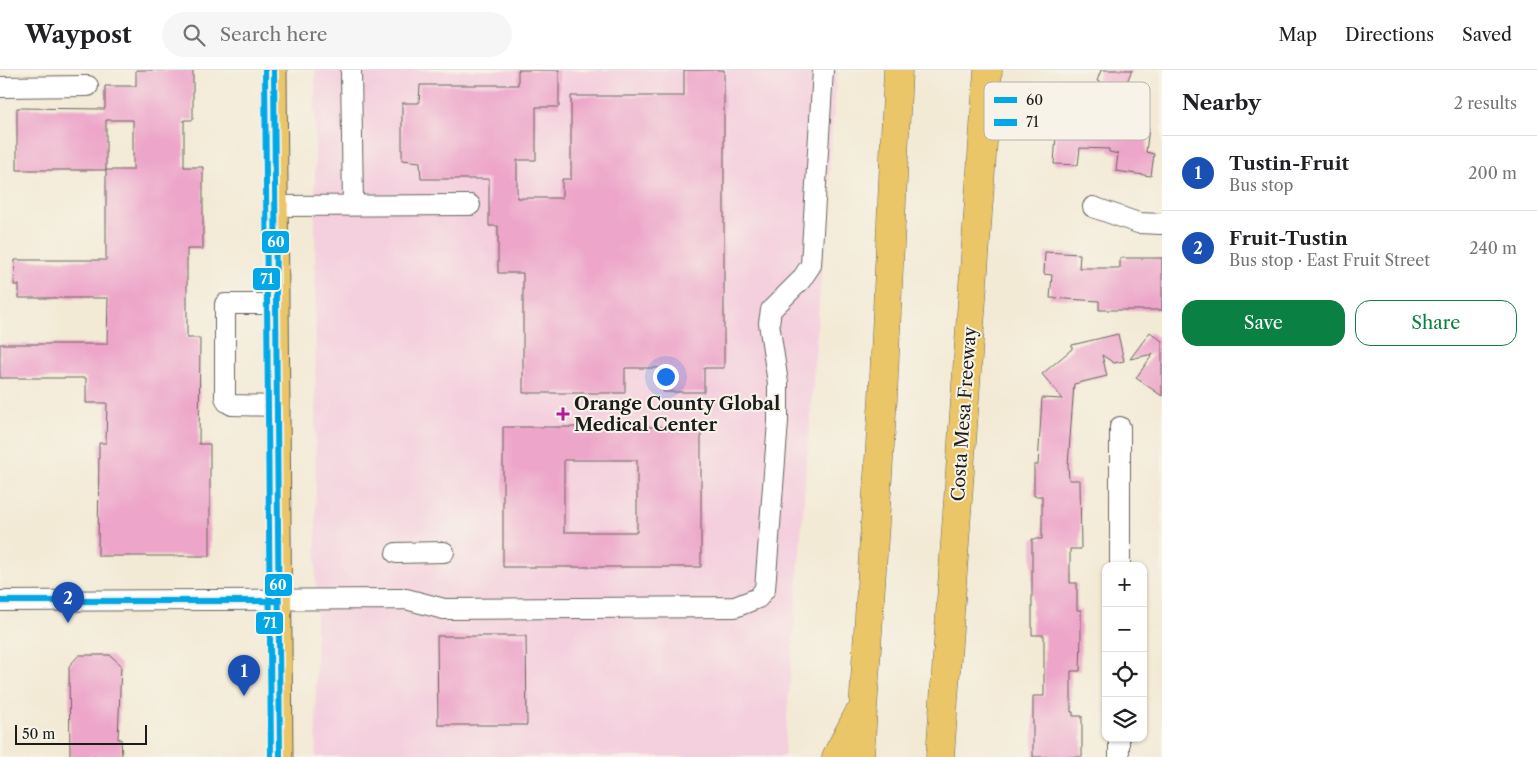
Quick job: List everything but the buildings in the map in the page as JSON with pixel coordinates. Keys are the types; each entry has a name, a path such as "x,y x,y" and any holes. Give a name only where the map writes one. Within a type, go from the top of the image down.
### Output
{"highway":[{"path":"860,757 883,398 898,70"},
{"name":"Costa Mesa Freeway","path":"940,757 984,127"},
{"path":"836,757 863,707"}],"main road":[{"path":"274,70 280,757"}],"street":[{"path":"351,70 353,205"},
{"path":"0,601 406,599 444,609 736,607 758,598 765,589 778,422 778,383 769,324 771,310 801,280 811,265 823,70"},
{"path":"0,87 88,86"},
{"path":"276,206 470,205"},
{"path":"1093,207 1138,223 1162,224"},
{"path":"277,304 225,304 225,387 227,402 232,405 278,406"},
{"path":"1120,428 1120,562"},
{"path":"396,553 444,552"},
{"path":"1119,757 1120,742"}],"shaded area":[{"name":"Orange County Global Medical Center","path":"315,70 837,70 784,757 316,757"}],"transit line":[{"name":"71","path":"265,70 271,757"},
{"name":"60","path":"274,70 280,757"},
{"name":"60","path":"0,601 279,601"}],"place":[{"name":"Orange County Global Medical Center","path":"563,414"},
{"name":"Fruit-Tustin","path":"68,623"},
{"name":"Tustin-Fruit","path":"244,696"}]}
